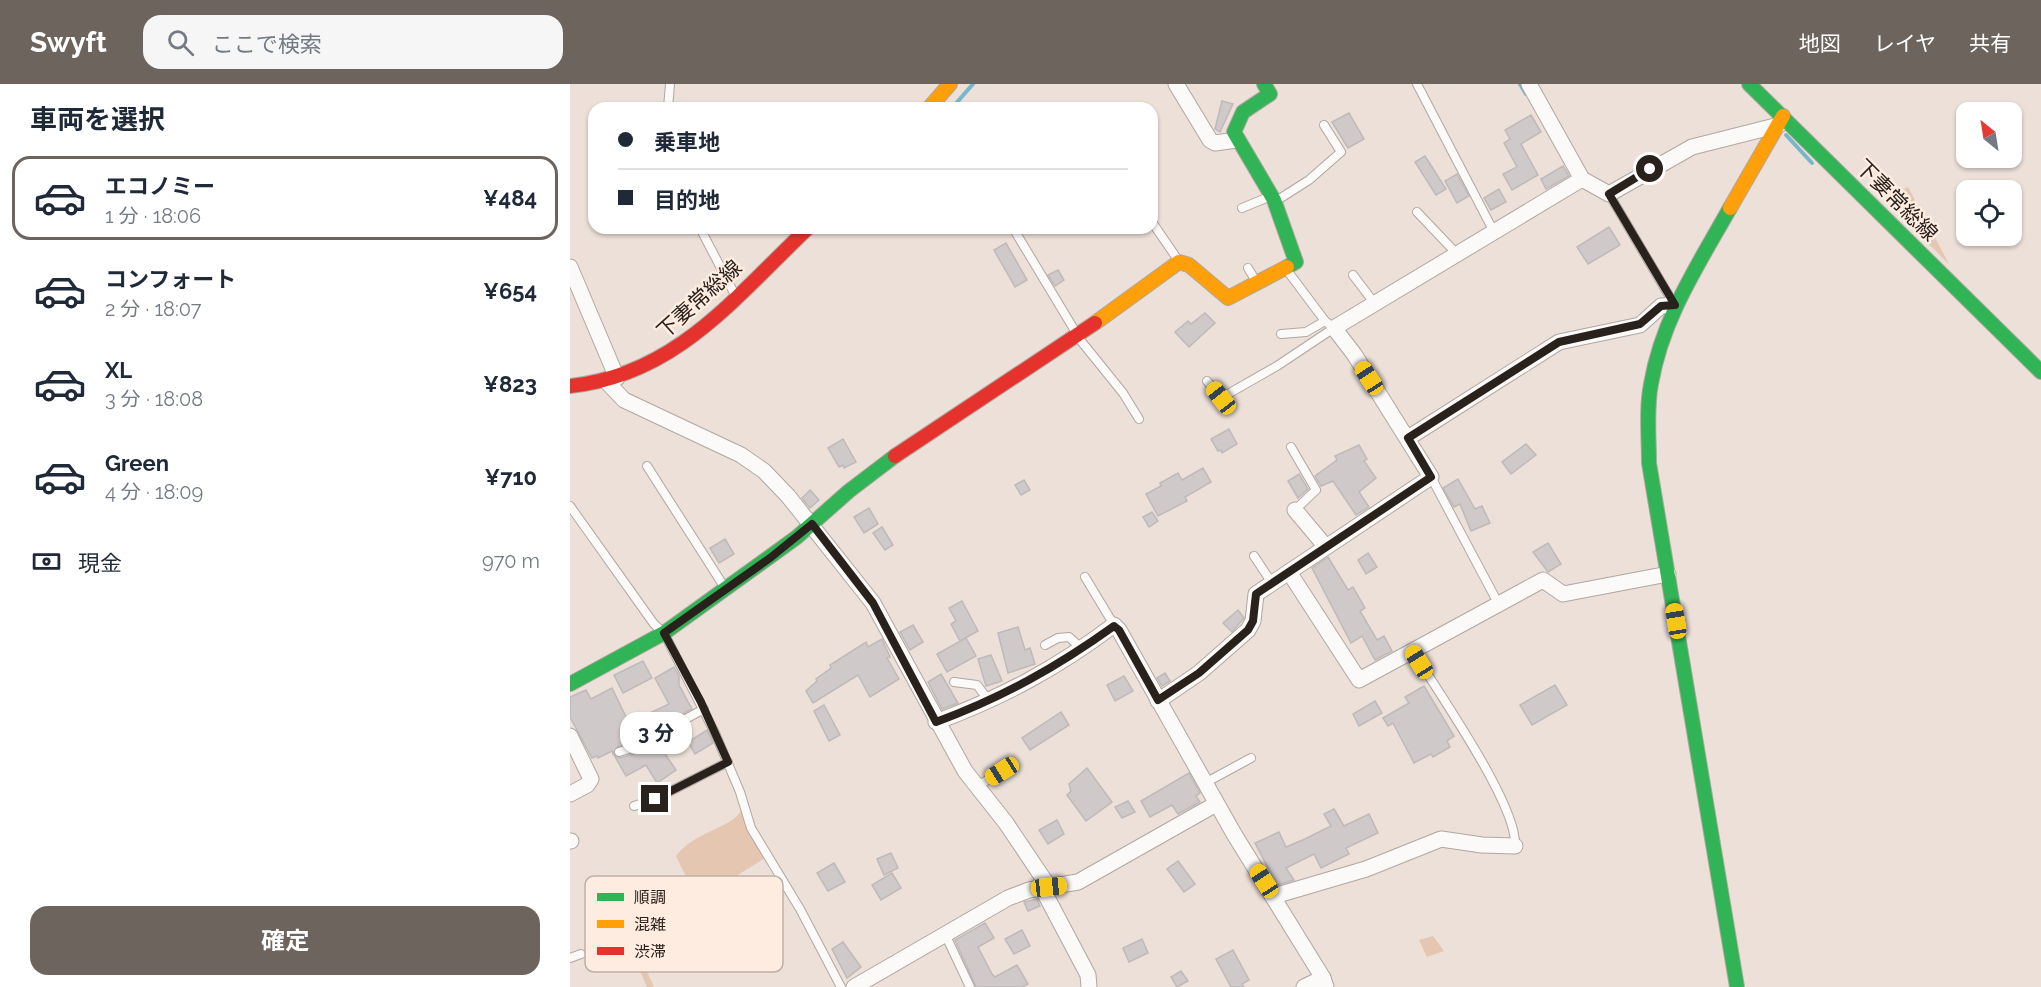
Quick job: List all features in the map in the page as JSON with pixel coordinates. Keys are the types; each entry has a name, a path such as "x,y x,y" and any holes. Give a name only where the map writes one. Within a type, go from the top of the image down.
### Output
{"street":[{"path":"934,102 950,84"},
{"path":"1176,84 1210,140 1215,142 1238,140"},
{"path":"570,684 664,633 726,590 900,452 1125,303 1179,262 1189,265 1224,298 1233,297 1296,262 1273,199 1234,132 1238,117 1243,111 1270,94 1264,84"},
{"path":"1529,84 1582,179 1609,194 1692,147 1781,121"},
{"name":"下妻常総線","path":"1749,84 1781,121 2041,372"},
{"path":"1737,987 1649,462 1647,429 1650,387 1656,354 1675,305 1781,121"},
{"path":"1158,700 1199,673 1248,630 1253,621 1256,594 1431,477 1408,438 1330,325 1375,304 1582,179"},
{"name":"下妻常総線","path":"570,386 611,379 644,369 674,352 802,234"},
{"path":"570,267 611,379 624,400 741,455 764,471 812,524 873,603 936,722 976,787 1006,823 1046,888 1088,975 1089,987"},
{"path":"1408,438 1559,342 1640,324 1661,306 1675,305"},
{"path":"1295,510 1326,547"},
{"path":"1289,572 1359,680 1543,580 1557,592 1571,593 1668,574"},
{"path":"936,722 989,701 1042,675 1114,626 1119,630 1216,804 1274,896 1324,982 1304,987"},
{"path":"570,736 591,778 587,785 570,794"},
{"path":"854,987 944,933 1018,894 1066,885 1086,878 1216,804"},
{"path":"1274,896 1366,869 1441,839 1482,845 1515,846"}],"lane":[{"path":"668,102 670,84"},
{"path":"1417,84 1494,232"},
{"path":"1242,208 1273,199 1309,180 1341,152 1324,125"},
{"path":"1609,194 1675,305"},
{"path":"1417,212 1457,254"},
{"path":"1158,231 1179,262"},
{"path":"703,234 736,296"},
{"path":"1017,234 1077,334 1123,393 1139,419"},
{"path":"1286,267 1330,325"},
{"path":"1248,268 1257,283"},
{"path":"1353,275 1375,304"},
{"path":"1281,334 1306,332 1330,325"},
{"path":"1207,381 1221,398 1277,366 1330,325"},
{"path":"1291,447 1316,490 1295,510"},
{"path":"647,466 726,590"},
{"path":"1431,477 1498,603"},
{"path":"570,506 648,617 664,633 704,709 728,762 751,828 780,876"},
{"path":"1254,556 1272,583"},
{"path":"1085,577 1114,626"},
{"path":"1046,645 1058,638 1069,637 1082,649"},
{"path":"1413,651 1502,798 1515,831 1515,846"},
{"path":"954,682 977,685 989,701"},
{"path":"618,752 632,748 704,709"},
{"path":"1205,783 1251,758"},
{"path":"634,806 655,799 728,762"},
{"path":"976,787 1002,771"},
{"path":"783,881 841,987"},
{"path":"944,933 970,987"},
{"path":"570,958 581,954"}],"shaded area":[{"path":"1908,187 1949,264 1884,200"},
{"path":"741,811 754,841 765,858 736,876 686,876 676,856 692,841 736,817"},
{"path":"1433,936 1444,951 1427,957 1419,940"},
{"path":"640,972 647,972 654,987 647,987"}],"building":[{"path":"1222,101 1233,104 1220,132 1215,129"},
{"path":"1349,113 1364,139 1348,148 1332,122"},
{"path":"1531,115 1541,132 1521,144 1538,175 1512,190 1503,174 1517,167 1504,143 1510,139 1505,130"},
{"path":"1425,156 1446,189 1436,195 1415,162"},
{"path":"1563,166 1569,176 1546,189 1541,179"},
{"path":"1457,174 1469,196 1457,203 1445,181"},
{"path":"1499,189 1506,202 1491,210 1484,198"},
{"path":"1609,227 1620,245 1588,264 1577,247"},
{"path":"1006,243 1027,280 1015,287 994,250"},
{"path":"1058,270 1064,280 1055,286 1048,275"},
{"path":"1205,313 1215,323 1189,347 1175,332 1188,321 1191,324"},
{"path":"1229,429 1237,444 1222,453 1221,450 1218,451 1211,439"},
{"path":"843,439 856,462 844,468 843,465 839,467 828,448"},
{"path":"1526,444 1536,455 1511,474 1502,462"},
{"path":"1359,445 1367,459 1364,461 1376,478 1359,492 1369,507 1356,515 1333,481 1321,486 1315,476 1337,460 1335,456"},
{"path":"1203,468 1211,482 1185,497 1187,501 1158,516 1146,494 1178,473 1182,480"},
{"path":"1299,474 1308,489 1298,498 1288,481"},
{"path":"1458,479 1475,509 1482,506 1490,523 1471,531 1460,504 1454,507 1443,488"},
{"path":"1024,480 1030,490 1021,495 1015,485"},
{"path":"810,490 819,500 810,508 802,498"},
{"path":"869,508 878,524 864,533 854,517"},
{"path":"1152,512 1158,521 1149,527 1143,517"},
{"path":"882,527 893,545 885,550 873,533"},
{"path":"725,539 734,554 719,563 710,548"},
{"path":"1548,543 1561,564 1548,572 1533,552"},
{"path":"1368,553 1377,567 1366,574 1358,560"},
{"path":"1328,557 1348,590 1353,587 1365,608 1360,611 1377,640 1384,636 1392,651 1375,660 1362,636 1351,643 1312,568"},
{"path":"962,601 978,631 960,641 951,624 956,621 949,608"},
{"path":"1238,610 1244,618 1232,632 1223,623"},
{"path":"913,625 923,642 910,650 900,632"},
{"path":"1018,627 1025,650 1030,648 1035,664 1008,673 998,633"},
{"path":"966,638 976,656 947,672 937,654"},
{"path":"882,639 890,657 887,658 899,679 870,697 858,675 813,703 806,691 817,681 816,679 831,668 830,665 866,642 868,647"},
{"path":"991,655 1002,681 986,686 978,659"},
{"path":"643,661 652,678 623,693 614,675"},
{"path":"674,667 679,676 679,685 692,709 617,747 613,754 612,751 598,758 597,756 592,758 570,717 570,697 586,690 591,699 612,688 629,723 669,704 655,678"},
{"path":"1165,673 1170,681 1162,686 1157,678"},
{"path":"941,674 958,703 942,709 928,682"},
{"path":"1124,676 1133,691 1115,701 1107,685"},
{"path":"1555,685 1567,705 1532,725 1520,705"},
{"path":"1424,686 1454,736 1447,741 1450,747 1433,757 1431,754 1414,763 1393,723 1388,726 1383,718 1409,703 1405,697"},
{"path":"1375,701 1382,713 1359,726 1353,714"},
{"path":"824,705 840,735 829,741 814,711"},
{"path":"1061,712 1069,725 1030,750 1022,738"},
{"path":"707,730 713,743 695,754 688,742"},
{"path":"664,738 671,750 665,754 676,770 657,783 646,765 626,776 614,755 620,758 634,754"},
{"path":"1087,768 1112,802 1086,821 1067,795 1071,791 1069,784"},
{"path":"1189,773 1200,793 1196,796 1200,802 1178,814 1172,805 1150,817 1141,801"},
{"path":"1128,801 1135,812 1122,818 1115,807"},
{"path":"1334,809 1344,826 1369,814 1378,833 1346,848 1349,854 1321,868 1314,854 1286,868 1294,880 1277,885 1255,843 1279,832 1286,847 1305,839 1331,826 1324,814"},
{"path":"1057,820 1064,834 1048,844 1039,830"},
{"path":"891,853 898,868 884,875 877,859"},
{"path":"1178,861 1195,884 1184,892 1167,869"},
{"path":"834,863 845,882 828,891 817,873"},
{"path":"892,873 901,888 881,900 872,885"},
{"path":"1037,899 1040,906 1028,911 1024,902"},
{"path":"985,923 994,938 978,947 992,974 995,977 1017,965 1028,984 1022,987 976,987 955,940"},
{"path":"1022,930 1030,946 1014,954 1005,939"},
{"path":"1142,939 1148,953 1129,962 1123,948"},
{"path":"843,942 861,967 847,978 832,949"},
{"path":"1233,950 1249,980 1242,984 1244,987 1231,987 1216,959"},
{"path":"1181,971 1188,981 1177,987 1171,977"}],"waterway":[{"path":"957,102 973,84"},
{"path":"1520,84 1526,94"},
{"path":"1786,135 1812,163"}],"traffic: fast":[{"path":"1264,84 1270,94 1243,112 1234,132 1274,200 1296,262 1287,267"},
{"path":"1749,84 2041,372"},
{"path":"1730,208 1683,293 1663,337 1651,384 1648,424 1649,463 1737,987"},
{"path":"570,684 664,633 797,537 849,491 895,456"}],"traffic: slow":[{"path":"934,102 950,84"},
{"path":"1730,208 1783,116"},
{"path":"1095,323 1179,262 1189,265 1228,298 1287,267"}],"traffic: jam":[{"path":"570,386 608,379 642,366 673,349 729,305 802,234"},
{"path":"895,456 1095,323"}],"route":[{"path":"655,799 728,762 701,702 664,633 770,558 812,524 873,603 936,722 1032,681 1114,626 1119,630 1158,700 1199,673 1248,630 1253,621 1256,594 1431,477 1408,438 1559,342 1640,324 1661,306 1675,305 1665,292 1609,194 1650,169"}]}
